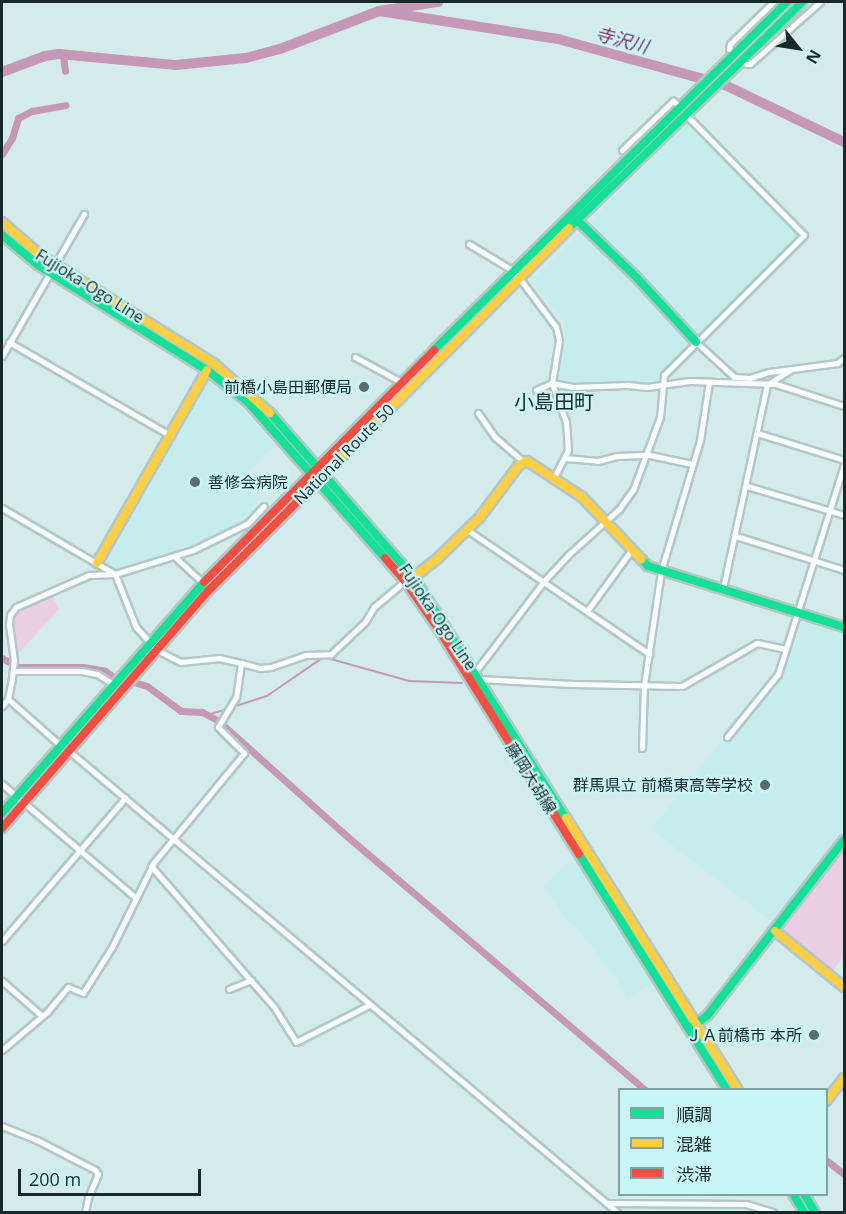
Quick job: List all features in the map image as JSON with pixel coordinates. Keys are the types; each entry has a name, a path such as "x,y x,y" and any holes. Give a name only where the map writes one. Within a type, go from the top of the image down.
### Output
{"main road":[{"path":"698,95 715,73 787,2"},
{"path":"698,95 724,75 802,2"},
{"name":"National Route 50","path":"2,828 209,590 578,220 698,95"},
{"name":"National Route 50","path":"2,813 203,583 313,469 514,271 698,95"},
{"path":"578,220 637,278 696,342"},
{"name":"Fujioka-Ogo Line","path":"2,222 29,247 54,265 213,363 264,407 313,469"},
{"name":"Fujioka-Ogo Line","path":"2,235 50,272 207,370 248,402 414,578 477,675 693,1027 737,1088"},
{"path":"98,563 207,370"},
{"path":"405,581 414,578 480,517 527,461 582,497 648,566 844,627"},
{"name":"藤岡大胡線","path":"321,477 405,581 439,630 693,1027 726,1088"},
{"path":"693,1027 708,1016 844,840"},
{"path":"775,931 844,987"},
{"path":"828,1098 844,1078"},
{"path":"794,1196 804,1212"},
{"path":"805,1196 815,1212"}],"street":[{"path":"729,49 730,44 773,2"},
{"path":"746,64 750,64 820,2"},
{"path":"622,150 673,101 675,103"},
{"path":"477,675 544,581 568,555 606,521 633,490 660,417 664,375 804,234 690,118"},
{"path":"2,356 84,214"},
{"path":"469,244 514,271 556,327 559,340 552,383 566,422 568,450 566,458 553,478"},
{"path":"9,342 171,436"},
{"path":"696,342 734,377 750,378 837,363 844,358"},
{"path":"356,357 401,382"},
{"path":"723,588 747,486 767,385 792,369"},
{"path":"536,390 552,383 573,387 709,382 776,384 844,406"},
{"path":"642,748 644,685 661,571 700,440 709,382"},
{"path":"478,413 495,437 524,462"},
{"path":"758,433 844,460"},
{"path":"566,458 598,461 617,456 646,456 664,457 692,464"},
{"path":"727,737 778,674 844,465"},
{"path":"747,486 844,515"},
{"path":"2,706 8,699 13,671 14,660 9,625 10,615 16,607 89,575 115,574 174,556 248,523 264,506"},
{"path":"2,508 115,574 136,627 157,650 181,662 219,658 260,668 271,667 306,655 332,654 365,622 374,607 405,581"},
{"path":"466,529 649,654"},
{"path":"736,536 844,570"},
{"path":"587,611 632,549"},
{"path":"174,556 203,583"},
{"path":"477,675 682,686 757,643 785,649"},
{"path":"2,1050 42,1017 68,987 83,993 112,947 151,866 244,753 218,727 236,697 241,663"},
{"path":"13,671 81,671 97,674 113,684"},
{"path":"8,699 60,745"},
{"path":"69,751 617,1212"},
{"path":"2,784 136,898"},
{"path":"2,941 125,798"},
{"path":"151,866 274,1007 296,1042 369,1005"},
{"path":"229,989 251,980"},
{"path":"2,981 42,1017"},
{"path":"2,1126 37,1140 95,1170 98,1174 88,1197 85,1212"},
{"path":"606,1203 746,1204 773,1212"}],"shaded area":[{"path":"688,120 801,235 661,373 661,381 650,386 557,383 555,379 567,332 565,323 536,287 535,279"},
{"path":"209,380 238,404 275,445 241,480 258,499 250,507 255,512 243,523 191,548 116,571 105,560"},
{"path":"51,593 59,609 17,655 12,617 19,609"},
{"name":"群馬県立 前橋東高等学校","path":"802,621 844,635 844,830 772,922 651,829 721,741 730,739 779,677 785,655 791,656"},
{"path":"844,851 844,956 833,971 783,929"},
{"path":"574,858 652,983 627,999 615,977 577,928 566,920 543,886"}],"waterway":[{"path":"2,72 45,56 59,54 176,65 246,58 280,49 379,11 438,2"},
{"name":"寺沢川","path":"379,11 558,39 725,85 844,142"},
{"path":"63,55 65,71"},
{"path":"2,154 12,138 18,118 32,111 65,105"},
{"path":"788,653 799,618 844,632"},
{"path":"757,647 780,651"},
{"path":"649,689 684,689 745,653"},
{"path":"236,706 267,696 324,657"},
{"path":"2,658 18,667 83,667 105,671 111,675"},
{"path":"331,659 410,681 462,683"},
{"path":"137,683 147,686 181,711 202,712 217,720"},
{"path":"490,683 640,689"},
{"path":"207,715 224,710"},
{"path":"224,726 342,832 643,1088"},
{"path":"828,1162 844,1174"}],"traffic: fast":[{"path":"434,350 787,2"},
{"path":"569,228 802,2"},
{"path":"577,220 637,278 696,342"},
{"path":"2,235 38,265 207,370 248,402 385,558"},
{"path":"270,413 414,578 566,818"},
{"path":"641,559 648,566 844,627"},
{"path":"2,813 204,582"},
{"path":"693,1026 707,1016 844,840"},
{"path":"579,854 726,1088"},
{"path":"794,1196 804,1212"},
{"path":"805,1196 815,1212"}],"traffic: slow":[{"path":"2,222 40,255 213,363 270,413"},
{"path":"321,478 569,228"},
{"path":"97,563 207,370"},
{"path":"410,580 438,558 480,517 519,465 527,461 582,497 641,559"},
{"path":"566,818 737,1088"},
{"path":"775,931 844,987"},
{"path":"828,1098 844,1078"}],"traffic: jam":[{"path":"204,582 434,350"},
{"path":"2,828 209,590 321,478"},
{"path":"385,558 405,581 439,630 579,854"}],"place":[{"name":"前橋小島田郵便局","path":"364,387"},
{"name":"善修会病院","path":"195,482"},
{"name":"群馬県立 前橋東高等学校","path":"765,785"},
{"name":"ＪＡ前橋市 本所","path":"814,1035"}],"district":[{"name":"小島田町","path":"554,401"}]}
